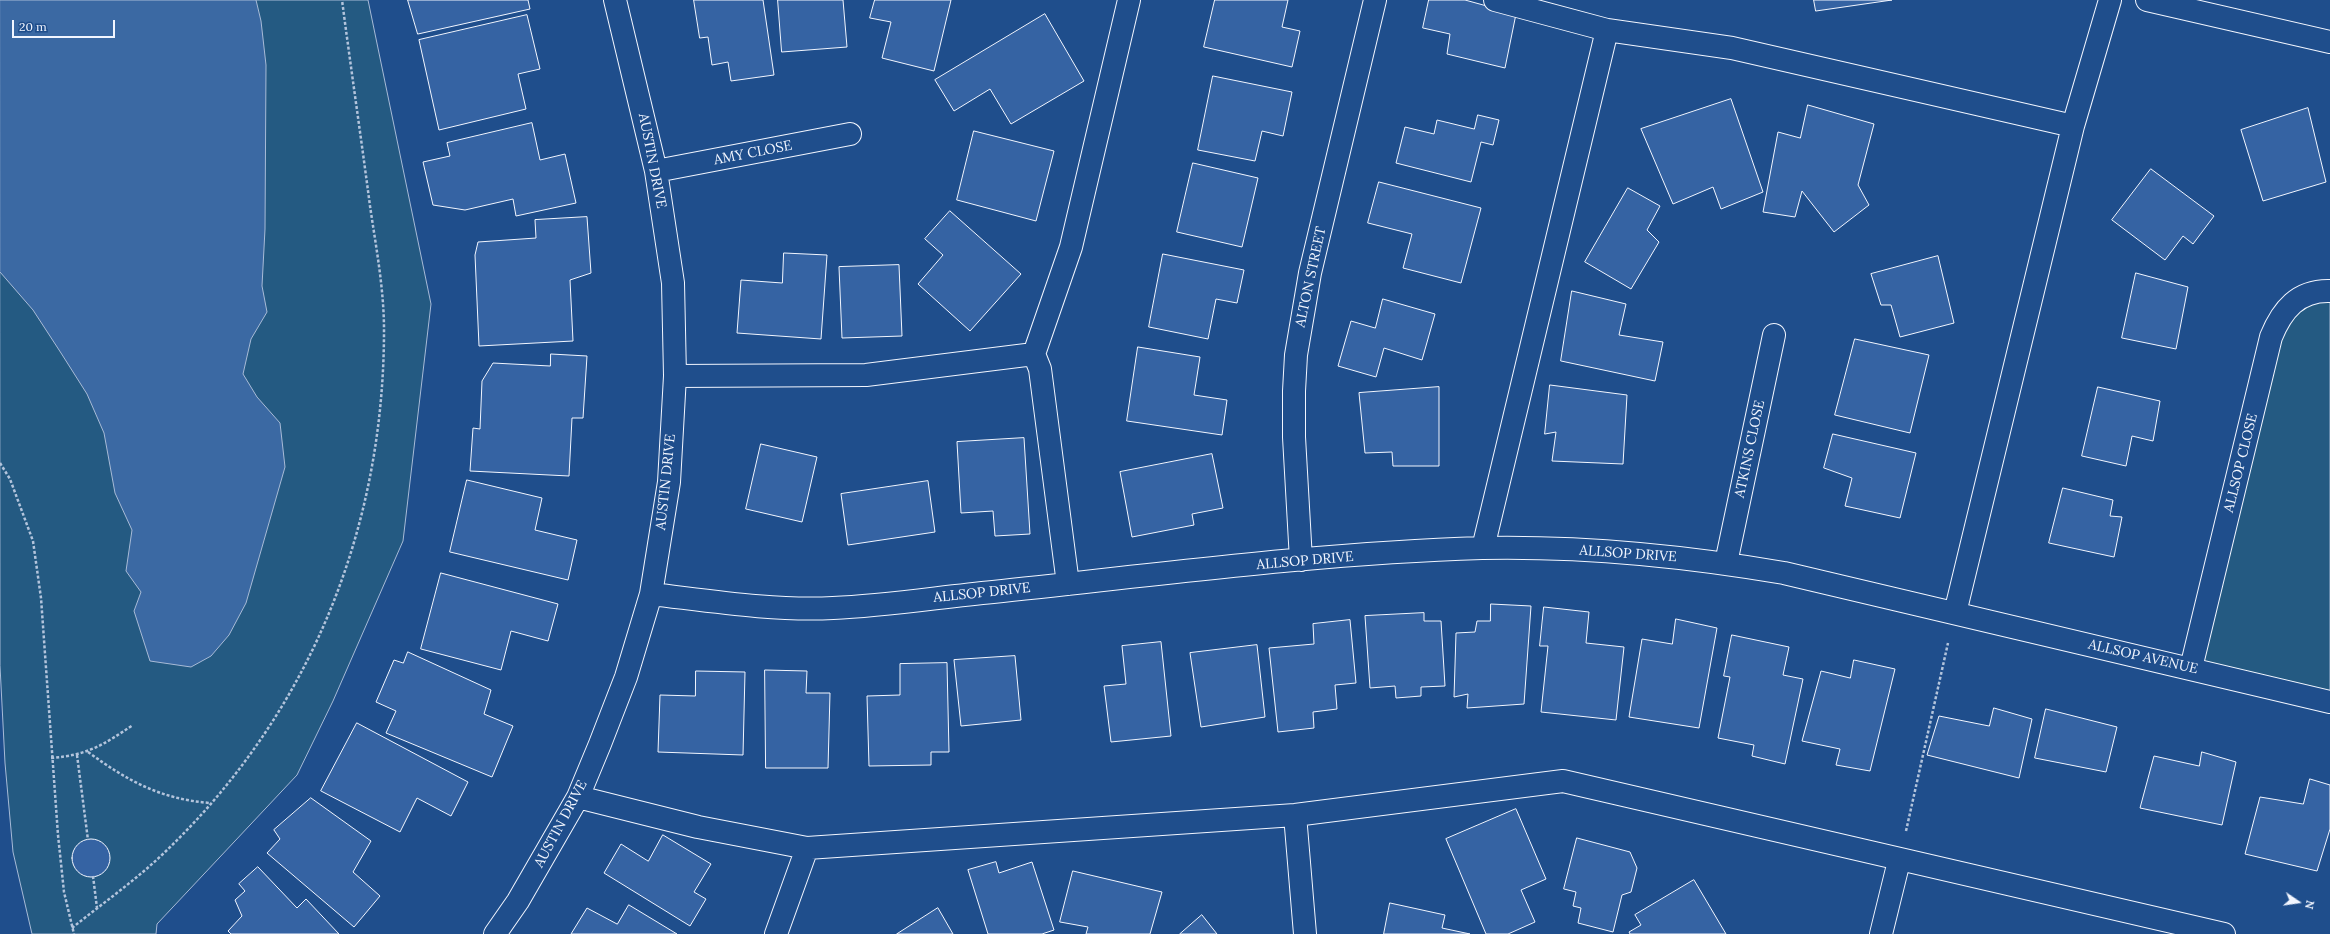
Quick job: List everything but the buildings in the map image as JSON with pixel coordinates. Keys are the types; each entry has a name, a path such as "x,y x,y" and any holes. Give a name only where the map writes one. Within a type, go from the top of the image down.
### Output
{"street":[{"name":"AUSTIN DRIVE","path":"495,934 518,901 578,798 626,677 651,594 669,482 675,376 673,283 656,171 615,0"},
{"path":"1068,584 1040,369 1034,354 1071,247 1129,0"},
{"name":"ALTON STREET","path":"1301,560 1294,437 1296,355 1310,273 1375,0"},
{"path":"1496,0 1607,30 1732,48 2073,126"},
{"path":"1955,613 2073,126 2110,0"},
{"path":"2147,0 2330,42"},
{"path":"1483,548 1607,30"},
{"name":"AMY CLOSE","path":"656,171 850,134"},
{"name":"ALLSOP CLOSE","path":"2191,668 2271,337 2281,316 2288,306 2299,298 2330,291"},
{"name":"ATKINS CLOSE","path":"1726,563 1774,335"},
{"path":"675,376 866,375 1034,354"},
{"name":"ALLSOP DRIVE","path":"651,594 749,605 832,608 1301,560 1483,548 1562,549 1643,554 1726,563 1784,573 1955,613"},
{"name":"ALLSOP AVENUE","path":"1955,613 2330,702"},
{"path":"578,798 698,828 807,848 1295,815 1563,782 1899,861 2224,934"},
{"path":"1295,815 1305,934"},
{"path":"776,934 807,848"},
{"path":"1881,934 1899,861"}],"path":[{"path":"72,928 164,854 237,773 278,713 316,646 338,591 357,532 372,463 381,399 384,328 378,263 342,0"},
{"path":"0,463 10,479 33,541 41,598 51,758 64,892 74,934"},
{"path":"1899,861 1955,613"},
{"path":"51,758 77,756 88,752 133,725"},
{"path":"88,752 144,787 181,799 211,803"},
{"path":"77,756 88,840"},
{"path":"93,876 97,908"}],"shaded area":[{"path":"0,0 368,0 431,304 403,541 333,701 297,775 157,924 156,934 32,934 13,852 5,763 0,666"},
{"path":"0,0 256,0 261,21 266,65 265,229 262,286 267,312 251,339 243,374 257,397 280,423 285,467 246,603 229,635 211,656 191,667 150,661 134,611 141,592 126,571 132,530 115,493 104,433 87,394 61,353 33,310 0,272"},
{"path":"2330,291 2330,702 2191,668 2278,320"}]}
